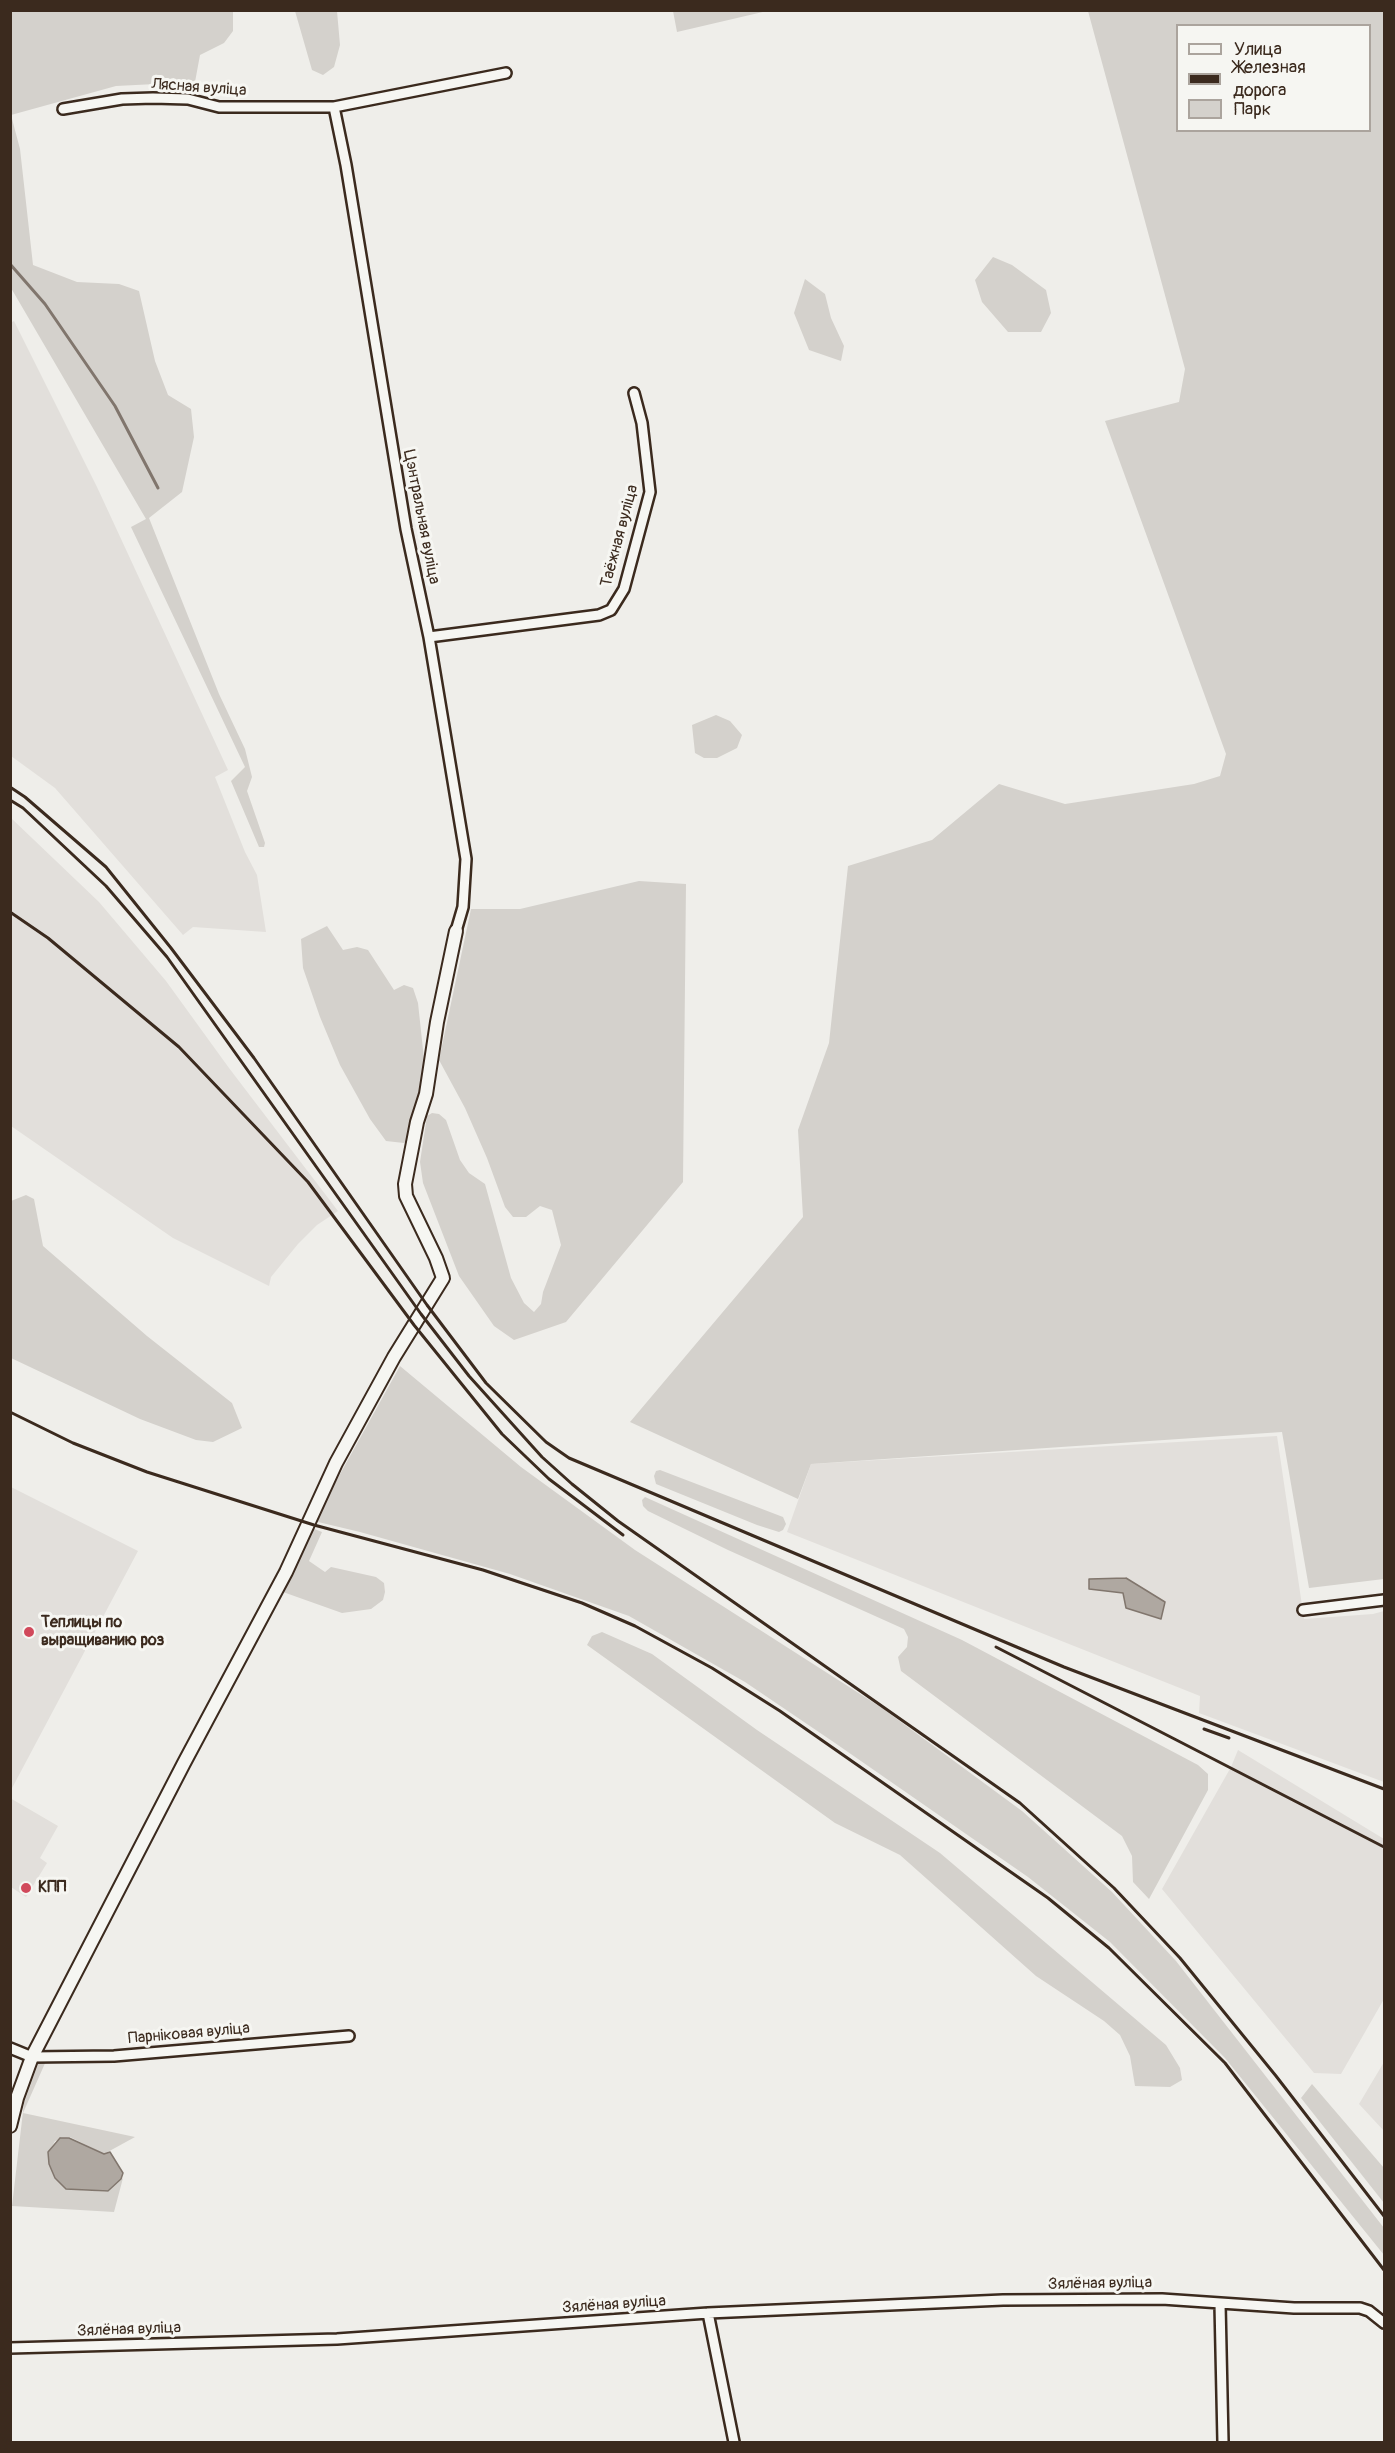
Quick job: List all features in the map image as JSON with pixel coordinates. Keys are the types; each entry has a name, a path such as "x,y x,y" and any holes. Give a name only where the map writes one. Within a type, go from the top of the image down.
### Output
{"street":[{"name":"Лясная вуліца","path":"63,109 122,99 153,98 188,99 219,107 334,107 506,73"},
{"name":"Цэнтральная вуліца","path":"334,107 346,165 406,528 429,637 466,859 463,907 456,931"},
{"name":"Таёжная вуліца","path":"429,637 599,615 611,610 624,589 650,492 642,423 633,393"},
{"path":"10,2126 32,2057 286,1572 336,1463 394,1357 443,1278 436,1258 406,1196 405,1184 417,1122 426,1094 437,1022 456,931"},
{"path":"1303,1610 1384,1600"},
{"name":"Парніковая вуліца","path":"32,2057 114,2056 349,2036"},
{"path":"10,2048 32,2057"},
{"name":"Зялёная вуліца","path":"10,2348 403,2335 708,2313 1003,2300 1162,2299 1220,2304 1360,2308 1369,2311 1384,2324"},
{"path":"1220,2304 1223,2442"},
{"path":"708,2313 734,2442"}],"shaded area":[{"path":"14,321 97,487 228,770 215,777 245,852 257,875 266,932 193,927 183,935 55,788 11,756 10,323"},
{"path":"11,818 99,902 166,981 338,1211 317,1225 298,1244 271,1277 269,1286 173,1238 11,1126"},
{"path":"1277,1436 1304,1619 1373,1614 1384,1611 1384,1782 1199,1713 1200,1696 787,1532 811,1464"},
{"path":"11,1487 138,1551 11,1790"},
{"path":"1126,1578 1165,1602 1161,1619 1126,1608 1123,1593 1089,1589 1089,1579"},
{"path":"1238,1750 1384,1839 1384,1999 1341,2074 1314,2073 1162,1889 1231,1767"},
{"path":"10,1798 58,1826 40,1858 47,1863 26,1897 11,1887"},
{"path":"1384,2062 1384,2131 1359,2104"},
{"path":"60,2138 69,2138 104,2154 110,2152 123,2173 121,2179 108,2191 66,2189 55,2178 49,2164 48,2152"}],"green space":[{"path":"673,10 767,11 677,32"},
{"path":"10,11 233,11 233,31 224,43 200,55 195,82 116,86 11,115 20,149 33,265 77,282 119,284 139,291 155,361 168,395 191,409 194,437 182,492 149,518 219,694 245,749 252,777 247,791 265,843 264,847 259,847 231,781 245,767 131,527 146,519 11,288"},
{"path":"295,11 337,11 340,45 334,67 323,75 312,70"},
{"path":"1088,11 1384,11 1384,1579 1309,1588 1282,1432 811,1464 798,1499 630,1422 803,1217 798,1130 829,1043 848,866 932,840 999,784 1065,804 1194,784 1220,776 1226,754 1105,421 1179,402 1185,369"},
{"path":"993,257 1012,265 1046,290 1051,313 1041,332 1008,332 982,302 975,280"},
{"path":"805,279 825,294 831,318 844,346 841,361 809,350 794,313"},
{"path":"716,715 730,721 742,735 737,748 717,758 704,758 695,753 692,725"},
{"path":"639,881 686,884 683,1182 566,1322 514,1340 494,1326 459,1276 423,1183 420,1162 427,1116 432,1113 439,1114 446,1120 460,1160 469,1173 485,1184 511,1278 524,1303 534,1312 541,1304 543,1292 561,1245 552,1210 540,1206 526,1217 513,1217 505,1207 465,1108 439,1060 471,909 520,909"},
{"path":"327,926 343,950 357,947 368,950 394,990 404,985 413,988 418,1003 424,1059 420,1090 408,1139 404,1143 386,1141 370,1119 340,1065 320,1017 303,968 301,939"},
{"path":"26,1195 34,1199 43,1246 147,1336 232,1403 242,1428 213,1442 196,1440 140,1419 11,1358 11,1201"},
{"path":"400,1366 521,1467 635,1550 882,1708 1022,1811 1112,1892 1176,1961 1384,2228 1384,2255 1225,2058 1110,1942 1028,1877 835,1743 745,1682 629,1616 510,1574 314,1521"},
{"path":"660,1470 783,1517 786,1524 779,1532 656,1484 654,1476 656,1471"},
{"path":"645,1497 962,1640 1198,1765 1208,1774 1208,1790 1149,1899 1133,1882 1132,1856 1122,1836 901,1671 898,1657 907,1647 908,1637 904,1629 728,1550 648,1511 643,1506 642,1500"},
{"path":"312,1528 322,1532 309,1561 325,1572 331,1567 376,1577 384,1583 383,1600 371,1609 342,1613 283,1592"},
{"path":"602,1632 652,1654 757,1730 940,1853 1166,2045 1180,2068 1182,2080 1170,2087 1135,2086 1130,2056 1120,2035 1104,2021 1036,1976 900,1855 835,1823 587,1645 592,1636"},
{"path":"46,2061 23,2113 135,2137 104,2154 70,2137 55,2141 49,2152 67,2189 108,2192 123,2178 114,2212 12,2206 24,2103 38,2064"},
{"path":"1312,2084 1384,2168 1384,2203 1301,2098"}],"waterway":[{"path":"10,264 45,304 115,406 158,488"}],"railway":[{"path":"10,787 25,797 106,867 254,1058 427,1305 486,1383 546,1442 569,1458 1064,1667 1384,1789"},
{"path":"10,800 23,808 106,886 167,957 421,1314 469,1376 542,1457 618,1521 1020,1803 1114,1888 1180,1958 1276,2076 1384,2216"},
{"path":"10,912 48,938 179,1047 308,1182 414,1325 502,1434 549,1479 623,1535"},
{"path":"10,1412 73,1443 147,1472 314,1525 483,1570 582,1603 635,1626 712,1668 780,1711 1048,1898 1109,1948 1225,2063 1384,2270"},
{"path":"996,1647 1384,1847"},
{"path":"1204,1729 1229,1738"}],"place":[{"name":"Теплицы по выращиванию роз","path":"29,1632"},
{"name":"КПП","path":"26,1888"}]}
